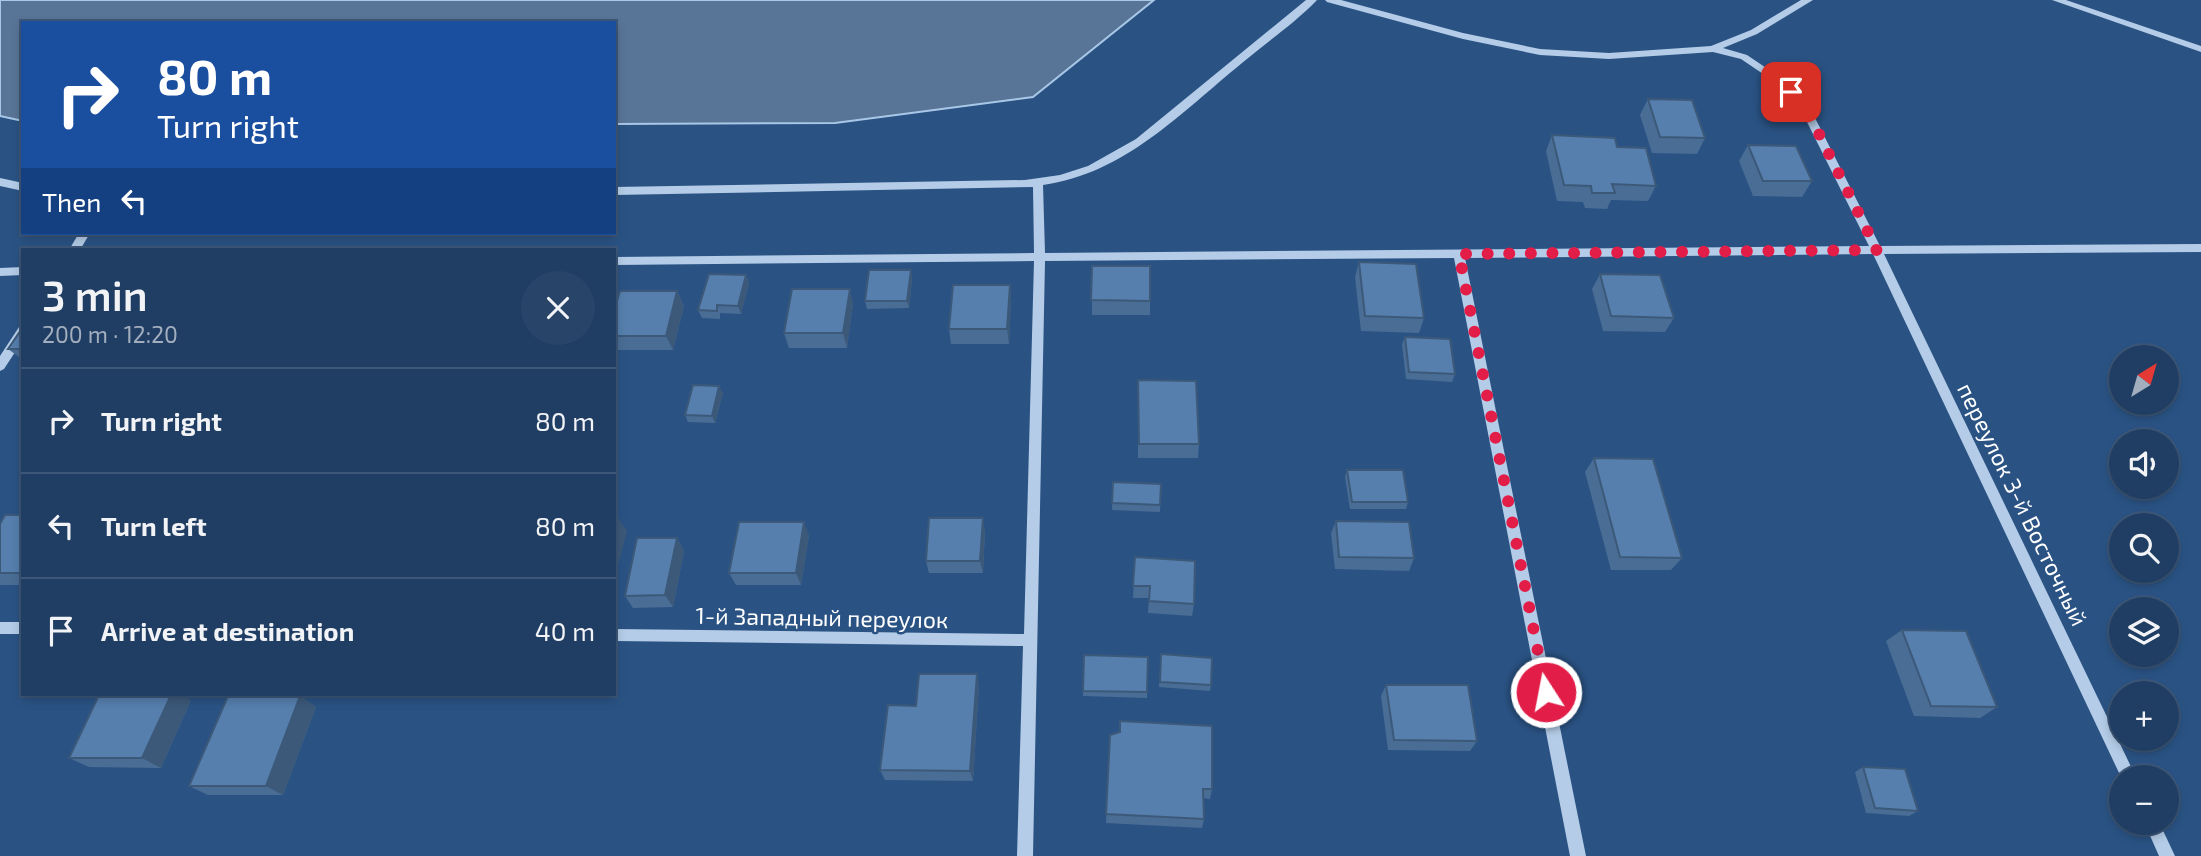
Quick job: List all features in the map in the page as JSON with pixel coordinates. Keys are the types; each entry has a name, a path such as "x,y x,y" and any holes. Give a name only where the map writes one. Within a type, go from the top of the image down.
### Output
{"street":[{"path":"616,191 1038,183 1092,169 1140,142 1312,0"},
{"path":"1330,0 1463,36 1540,52 1609,56 1713,49 1754,32 1808,0"},
{"path":"2057,0 2201,49"},
{"name":"переулок 3-й Восточный","path":"1713,49 1744,57 1791,92 1819,134 2123,765"},
{"path":"0,182 21,187"},
{"path":"616,261 2201,248"},
{"path":"1459,254 1578,856"},
{"path":"1025,856 1028,640 1040,258"},
{"path":"0,272 21,271"},
{"path":"0,366 21,333"},
{"path":"0,628 21,628"},
{"name":"1-й Западный переулок","path":"616,635 1028,640"},
{"path":"2157,835 2167,856"}],"lane":[{"path":"1038,183 1040,258"}],"water":[{"path":"0,0 1154,0 1033,97 835,123 616,124 616,21 21,21 21,121 0,116"}],"building":[{"path":"1648,99 1692,100 1705,138 1660,137"},
{"path":"1552,135 1615,138 1617,147 1646,148 1656,186 1612,184 1615,193 1592,193 1591,186 1564,185"},
{"path":"1748,145 1796,146 1812,181 1763,181"},
{"path":"1359,262 1416,264 1424,318 1365,316"},
{"path":"1092,266 1150,266 1150,301 1091,300"},
{"path":"869,270 911,270 907,301 865,301"},
{"path":"709,274 746,275 738,306 717,305 717,311 698,310"},
{"path":"1600,274 1660,275 1674,318 1611,316"},
{"path":"953,285 1010,285 1007,329 949,329"},
{"path":"792,289 850,289 843,333 784,333"},
{"path":"620,291 677,291 666,336 616,336 616,304"},
{"path":"21,330 21,349 8,349"},
{"path":"1405,337 1450,339 1455,374 1409,372"},
{"path":"1138,380 1196,381 1199,444 1139,444"},
{"path":"693,385 719,386 712,416 685,415"},
{"path":"1594,458 1653,459 1682,558 1620,557"},
{"path":"1347,470 1403,470 1408,502 1352,502"},
{"path":"1113,482 1161,484 1160,505 1112,503"},
{"path":"5,515 21,515 21,573 0,573 0,524"},
{"path":"929,518 983,518 980,561 926,561"},
{"path":"1336,521 1409,522 1414,558 1339,557"},
{"path":"739,522 804,522 796,573 729,573"},
{"path":"637,538 677,538 665,595 625,596"},
{"path":"1135,557 1195,561 1194,604 1149,601 1150,586 1133,586"},
{"path":"1902,630 1966,631 1997,707 1931,706"},
{"path":"1161,654 1212,658 1211,685 1160,682"},
{"path":"1084,655 1148,657 1147,692 1083,691"},
{"path":"919,674 977,674 970,771 880,770 888,705 916,706"},
{"path":"1386,685 1468,685 1477,741 1394,740"},
{"path":"99,696 171,696 142,758 69,758"},
{"path":"228,696 300,696 266,786 189,786"},
{"path":"1120,721 1212,726 1212,789 1203,789 1204,819 1106,814 1110,735 1120,732"},
{"path":"1863,767 1905,769 1918,811 1875,808"}],"route":[{"path":"1546,692 1459,254 1877,250 1819,134 1791,92"}]}
